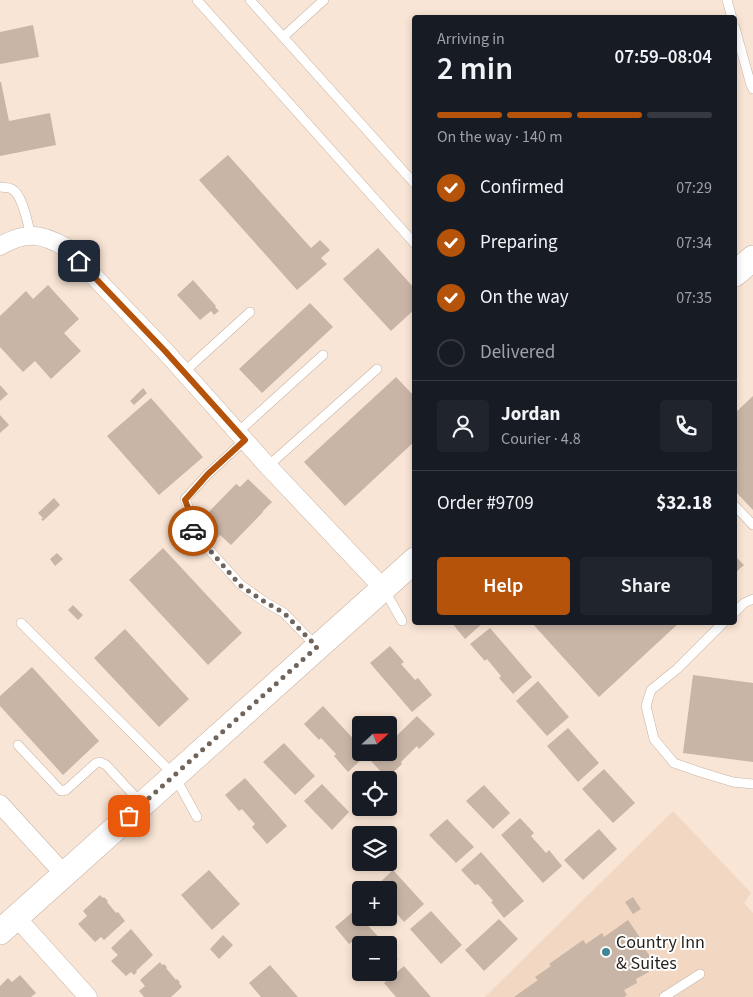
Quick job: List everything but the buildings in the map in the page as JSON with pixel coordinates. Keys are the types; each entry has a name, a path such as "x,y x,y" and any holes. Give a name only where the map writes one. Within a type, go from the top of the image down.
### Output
{"street":[{"path":"0,246 14,239 35,236 53,240 67,248 184,372 268,466 384,588"},
{"path":"737,272 753,258"},
{"path":"88,997 8,925 412,563"},
{"path":"0,804 64,874"}],"lane":[{"path":"197,0 412,241"},
{"path":"250,0 412,181"},
{"path":"283,37 324,0"},
{"path":"727,0 731,15"},
{"path":"737,36 750,85 753,89"},
{"path":"0,187 14,190 35,236"},
{"path":"184,372 250,312"},
{"path":"317,647 284,613 241,586 193,532 192,518 185,500 241,436 323,355"},
{"path":"268,466 377,369"},
{"path":"737,508 753,525"},
{"path":"384,588 402,621"},
{"path":"737,610 744,603 753,599"},
{"path":"22,623 174,775 197,818"},
{"path":"721,625 677,669 652,690 646,706 654,739 674,762 732,782 753,784"},
{"path":"18,745 61,791 66,790 96,763 100,762 106,764 142,804"},
{"path":"664,997 700,974"}],"shaded area":[{"path":"673,811 751,893 744,903 753,913 753,997 485,997"}],"way so far":[{"path":"129,816 317,647 284,613 241,586 193,531"}],"place":[{"name":"Country Inn & Suites","path":"606,952"}],"route":[{"path":"79,261 165,351 245,440 208,474 185,500 192,518 193,531"}]}
